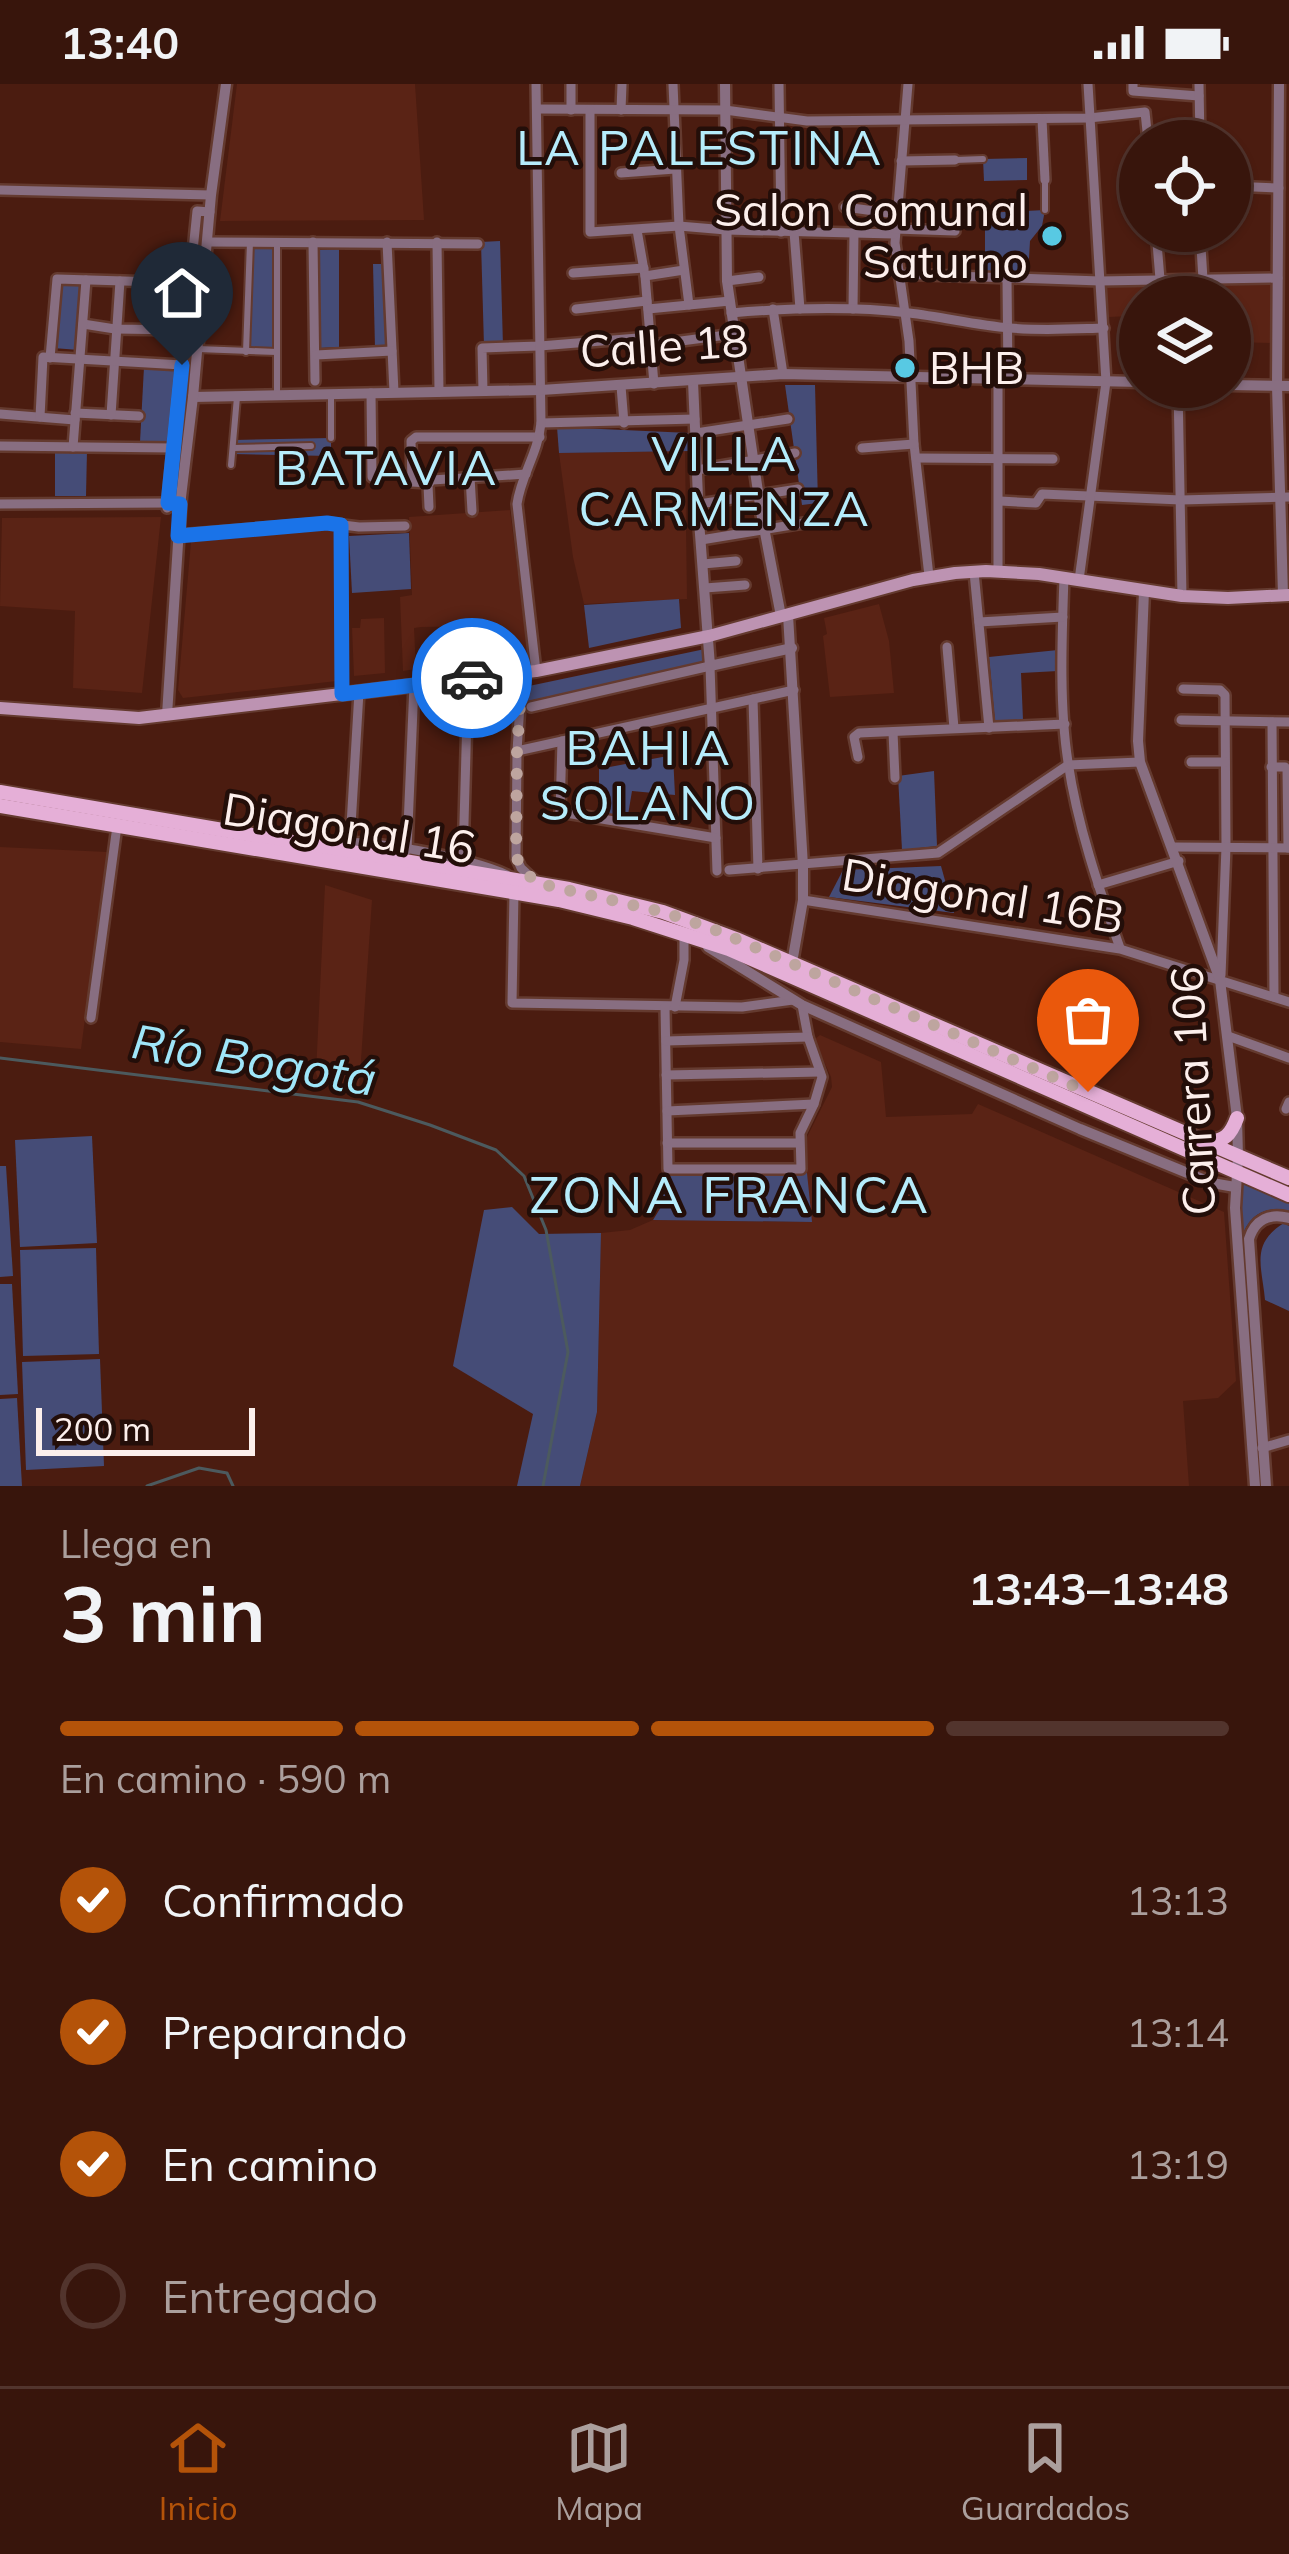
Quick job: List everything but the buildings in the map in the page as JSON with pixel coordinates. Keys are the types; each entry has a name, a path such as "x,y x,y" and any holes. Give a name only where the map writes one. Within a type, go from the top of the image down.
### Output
{"main road":[{"path":"0,708 129,718 529,672 709,636 929,577 974,572 1072,579 1182,596 1286,595"},
{"name":"Diagonal 16","path":"0,792 319,845 514,886 684,933 1289,1195"},
{"name":"Diagonal 16","path":"0,806 514,886 537,883 679,917 1202,1141 1237,1172 1289,1178"},
{"path":"1202,1141 1225,1139 1238,1118"}],"street":[{"path":"167,715 178,536 173,448 190,283 203,211 211,195 226,84"},
{"path":"536,84 541,423 518,496 529,672 517,751 516,856 537,883"},
{"path":"571,84 571,110"},
{"path":"621,110 622,84"},
{"path":"673,84 679,226 689,305"},
{"path":"725,84 730,307 764,530 792,648 803,866 803,900 792,963"},
{"path":"779,84 782,232"},
{"path":"908,84 894,231 929,577"},
{"path":"1088,84 1106,382 1091,498 1063,617 1064,724 1068,764 1098,885 1120,949"},
{"path":"1133,84 1133,91 1199,90 1200,120"},
{"path":"1279,84 1284,155 1279,188 1286,595"},
{"path":"537,110 725,110 778,118 905,120 1089,118 1145,112 1146,120"},
{"path":"590,110 590,232 679,226 782,232 955,231"},
{"path":"1042,119 1045,210"},
{"path":"901,161 983,159"},
{"path":"621,172 676,169"},
{"path":"1251,187 1279,188"},
{"path":"0,190 211,195"},
{"path":"845,207 896,214"},
{"path":"174,506 194,397 207,242 203,211"},
{"path":"637,230 654,384"},
{"path":"794,232 800,309"},
{"path":"854,232 854,309"},
{"path":"207,242 478,244"},
{"path":"246,352 250,242"},
{"path":"277,242 277,395"},
{"path":"314,242 316,380"},
{"path":"387,242 394,392"},
{"path":"437,242 440,392"},
{"path":"573,273 684,270"},
{"path":"898,274 1119,280"},
{"path":"728,281 759,277"},
{"path":"40,417 57,279 190,283"},
{"path":"998,572 1007,279"},
{"path":"73,447 86,280"},
{"path":"111,415 120,281"},
{"path":"1251,282 1282,284"},
{"path":"576,309 689,305 854,309 1008,328 1104,328"},
{"path":"773,309 783,374"},
{"path":"83,324 185,330"},
{"path":"484,391 482,348 734,334"},
{"path":"198,349 277,352"},
{"path":"316,355 392,351"},
{"path":"46,358 182,365"},
{"name":"Calle 18","path":"194,397 541,390 783,374 1119,382"},
{"path":"693,381 716,838 723,870 938,853 1068,764 1140,761"},
{"path":"1251,385 1283,386"},
{"path":"621,386 624,423"},
{"path":"371,393 372,477"},
{"path":"331,438 332,394"},
{"path":"231,465 237,396"},
{"path":"1179,408 1182,596"},
{"path":"0,414 140,416"},
{"path":"541,423 695,419"},
{"path":"696,434 788,419"},
{"path":"526,474 412,482 411,439 540,437"},
{"path":"862,448 914,444"},
{"path":"0,446 173,448"},
{"path":"233,448 311,446"},
{"path":"697,470 794,453"},
{"path":"916,458 1053,458"},
{"path":"470,477 472,511"},
{"path":"429,483 429,507"},
{"path":"699,504 798,489"},
{"path":"1000,501 1037,503 1041,495 1181,500 1285,497"},
{"path":"0,504 174,506"},
{"path":"178,536 327,523 405,526"},
{"path":"701,540 804,523"},
{"path":"341,525 342,694"},
{"path":"703,564 736,561"},
{"path":"974,572 989,728"},
{"path":"705,588 745,585"},
{"path":"1144,591 1140,761 1220,980"},
{"path":"979,622 1063,617"},
{"path":"947,647 954,728"},
{"path":"531,707 792,648"},
{"path":"464,860 468,679"},
{"path":"406,850 414,685"},
{"name":"Carrera 106","path":"1184,688 1222,692 1226,847 1220,980 1238,1118 1234,1208 1266,1486"},
{"path":"517,751 794,690"},
{"path":"351,836 359,692"},
{"path":"753,699 758,869"},
{"path":"1181,720 1289,722"},
{"path":"1272,722 1274,997"},
{"path":"858,757 855,734 1064,724"},
{"path":"893,732 895,778"},
{"path":"562,741 560,812 716,838"},
{"path":"1191,762 1225,762"},
{"path":"1173,847 1289,848 1286,767 1271,767"},
{"path":"91,1018 117,826"},
{"name":"Diagonal 16","path":"319,845 351,836 482,864 514,886"},
{"path":"482,864 504,866 516,856"},
{"path":"1098,885 1179,861"},
{"path":"514,886 512,1003 670,1007 742,1007 797,1002 822,1083 800,1133 801,1169 668,1169 666,1041 670,1007 684,960 684,933"},
{"name":"Diagonal 16B","path":"803,900 1120,949 1289,1003"},
{"name":"Diagonal 16","path":"684,933 797,1002 1155,1160 1221,1186 1237,1172"},
{"path":"1274,962 1289,956"},
{"path":"1228,1036 1289,1058"},
{"path":"666,1041 808,1037"},
{"path":"666,1075 820,1072"},
{"path":"667,1111 814,1104"},
{"path":"668,1143 799,1143"},
{"name":"Diagonal 16","path":"1155,1160 1216,1190 1234,1208"},
{"name":"Carrera 106","path":"1255,1486 1249,1239 1262,1219 1289,1218"},
{"path":"1262,1448 1289,1440"}],"shaded area":[{"path":"237,84 415,84 424,220 220,221"},
{"path":"1027,158 1027,180 984,181 983,159"},
{"path":"1045,210 1042,226 1030,241 1028,276 985,276 985,213"},
{"path":"500,241 503,346 484,346 481,242"},
{"path":"275,248 273,348 247,348 253,249"},
{"path":"339,249 339,347 319,348 316,250"},
{"path":"373,264 384,264 389,347 375,348"},
{"path":"83,281 79,350 53,348 59,282"},
{"path":"1274,282 1273,343 1251,342 1251,283"},
{"path":"1106,286 1119,286 1119,317 1109,317"},
{"path":"144,367 175,369 169,444 140,442"},
{"path":"785,385 815,385 818,503 802,505"},
{"path":"557,427 690,433 692,451 559,453"},
{"path":"331,438 331,456 233,454 234,440"},
{"path":"55,450 87,450 86,496 55,496"},
{"path":"685,451 687,599 584,604 559,453"},
{"path":"510,510 529,659 522,659 520,648 499,650 496,626 421,627 414,628 416,669 403,671 400,597 412,595 409,517"},
{"path":"161,517 142,693 73,688 75,611 0,606 2,518"},
{"path":"330,530 339,536 337,681 183,698 178,690 191,542"},
{"path":"409,533 411,589 352,593 349,536"},
{"path":"679,599 681,628 589,648 584,605"},
{"path":"879,604 889,641 894,693 830,697 824,618"},
{"path":"384,618 385,673 354,676 352,628 360,628 361,619"},
{"path":"705,649 707,665 528,701 529,686"},
{"path":"1058,650 1058,671 1021,673 1023,720 995,722 989,657"},
{"path":"673,755 675,795 632,791 627,821 599,817 599,769"},
{"path":"934,771 937,846 902,850 898,776"},
{"path":"0,847 107,852 81,1049 0,1042"},
{"path":"941,866 954,913 829,897 843,870"},
{"path":"325,885 372,900 359,1089 320,1085 316,1073"},
{"path":"820,1035 881,1062 886,1117 972,1114 978,1104 1224,1212 1236,1381 1218,1398 1183,1401 1189,1486 580,1486 597,1412 601,1233 630,1230 653,1220 811,1222 804,1143 832,1087 816,1044"},
{"path":"92,1136 97,1243 20,1247 15,1140"},
{"path":"0,1166 6,1166 13,1276 0,1277"},
{"path":"807,1173 812,1222 653,1220 661,1207 664,1176"},
{"path":"1242,1181 1289,1201 1289,1211 1259,1214 1242,1238 1239,1198"},
{"path":"512,1207 539,1234 601,1233 597,1412 580,1486 517,1486 533,1414 453,1366 484,1210"},
{"path":"1284,1223 1289,1226 1289,1311 1265,1300 1261,1266 1266,1239"},
{"path":"96,1248 99,1354 23,1356 20,1250"},
{"path":"0,1284 12,1284 18,1394 0,1395"},
{"path":"100,1359 104,1466 26,1470 22,1362"},
{"path":"17,1398 22,1486 0,1486 0,1399"}],"waterway":[{"name":"Río Bogotá","path":"0,1058 358,1102 496,1150 524,1176 546,1230 568,1352 543,1486"},
{"name":"Río Bogotá","path":"147,1486 199,1468 227,1473 233,1486"}],"way so far":[{"path":"472,678 522,673 516,856 537,883 663,912 713,929 1088,1092"}],"place":[{"name":"Salon Comunal Saturno","path":"1052,236"},
{"name":"BHB","path":"905,368"}],"district":[{"name":"LA PALESTINA","path":"700,148"},
{"name":"BATAVIA","path":"387,468"},
{"name":"VILLA CARMENZA","path":"725,482"},
{"name":"BAHIA SOLANO","path":"649,776"},
{"name":"ZONA FRANCA","path":"730,1195"}],"route":[{"path":"182,365 168,503 180,504 178,536 341,525 342,694 472,678"}]}
